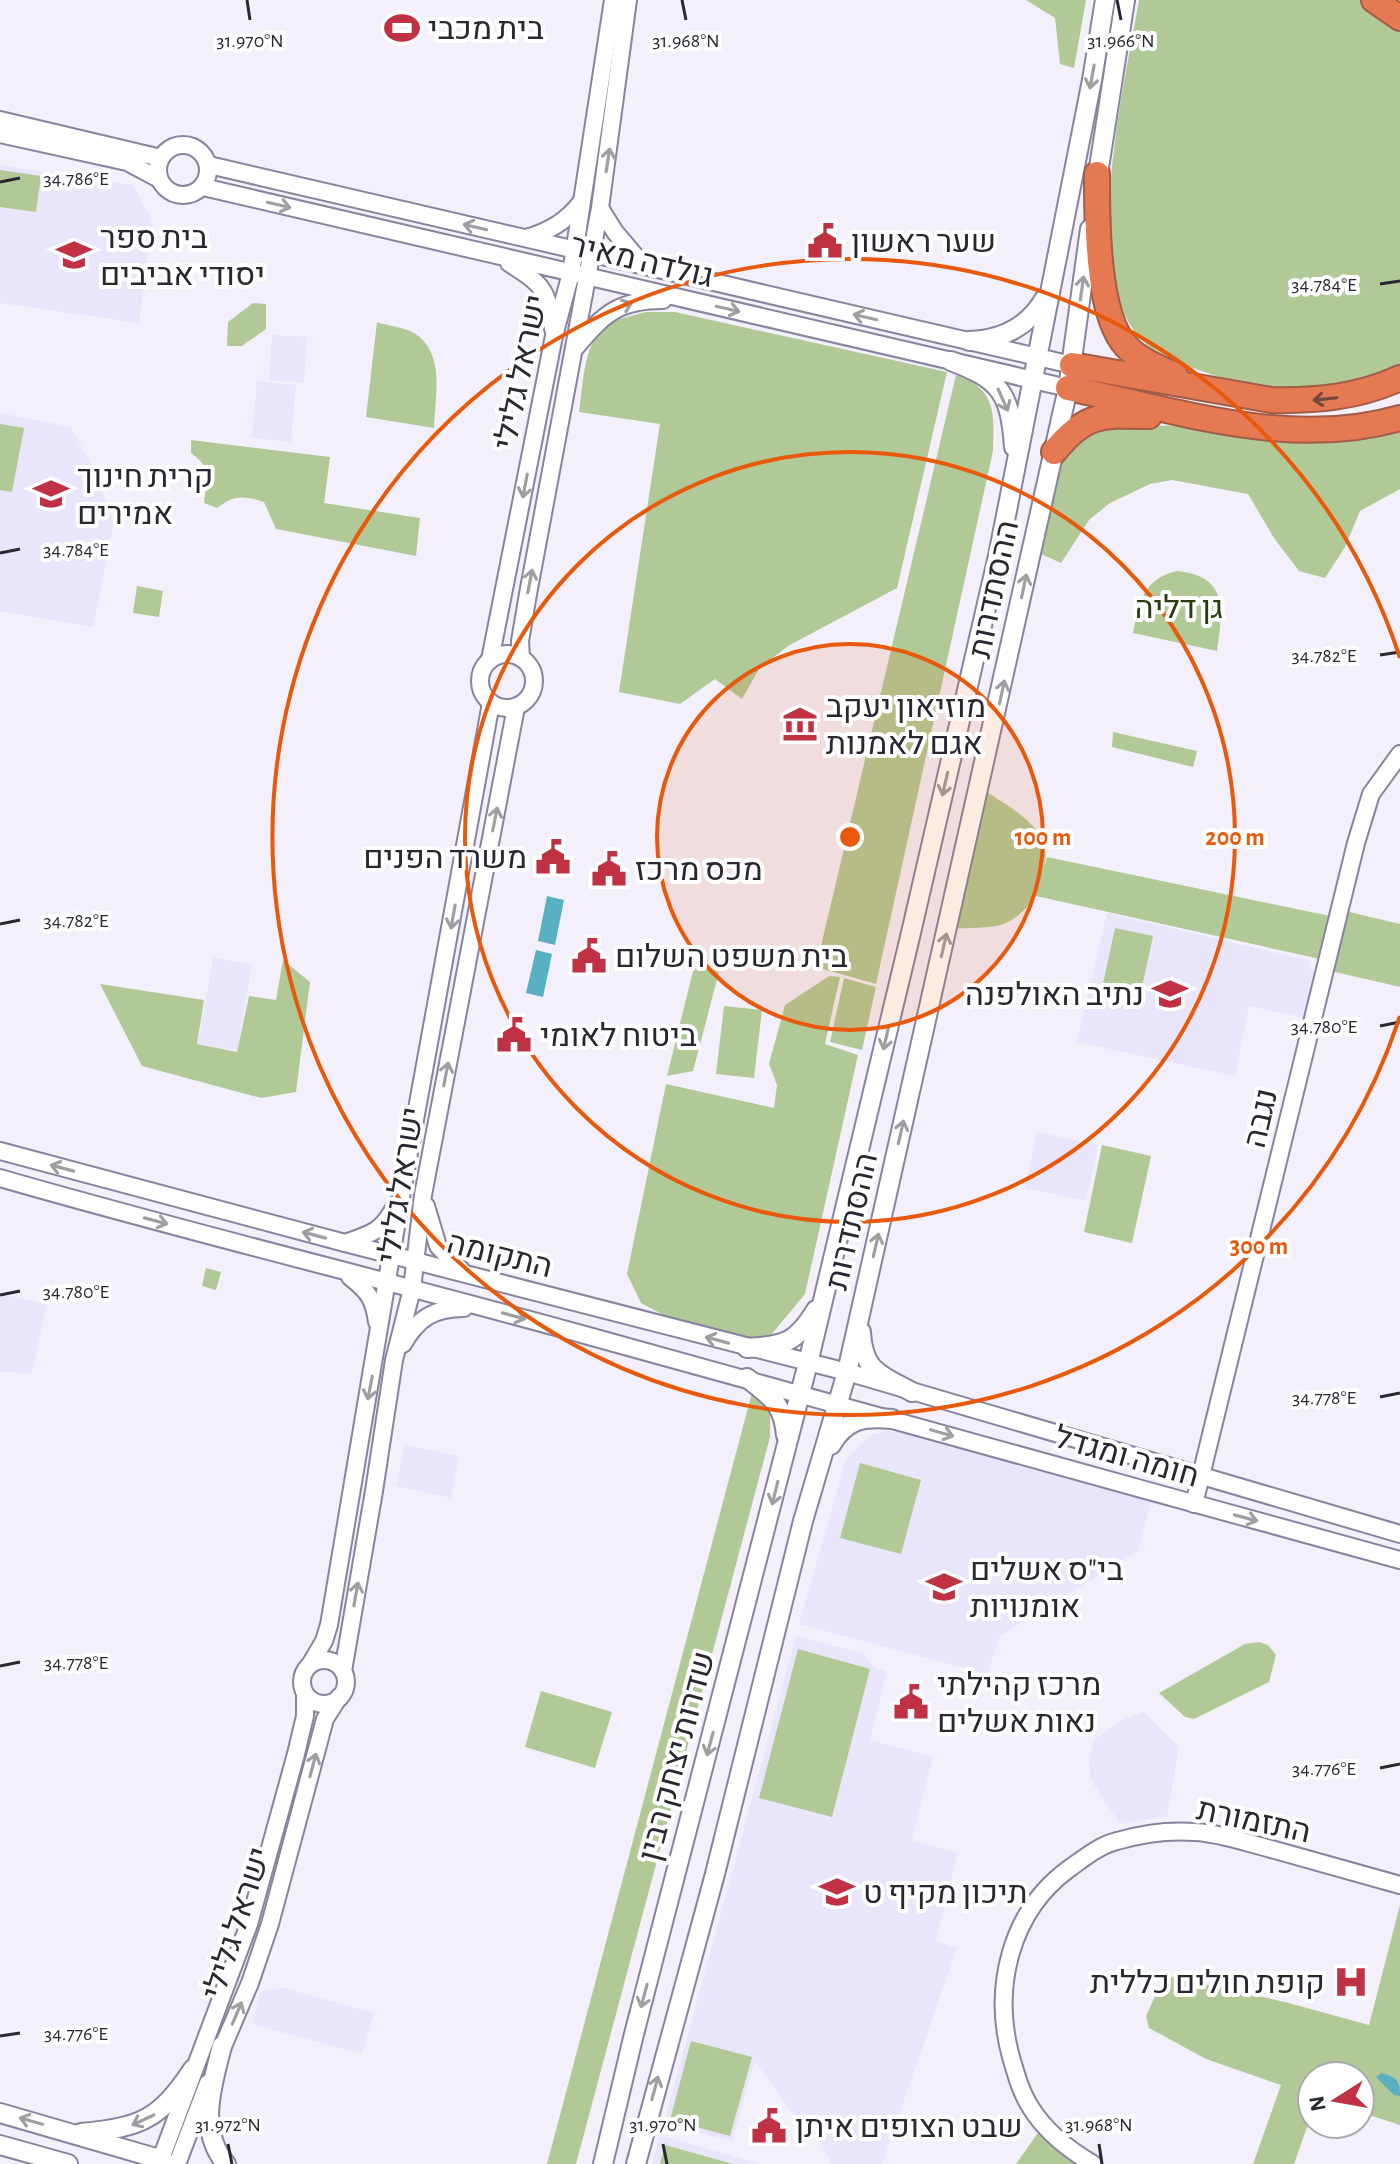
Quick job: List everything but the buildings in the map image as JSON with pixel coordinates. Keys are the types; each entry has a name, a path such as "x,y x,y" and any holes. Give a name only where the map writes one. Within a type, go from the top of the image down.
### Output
{"highway":[{"path":"1374,0 1400,18"},
{"path":"1389,0 1400,5"},
{"path":"1097,174 1100,255 1109,310 1121,339 1150,364 1219,391"},
{"path":"1070,377 1219,391 1271,400 1326,399 1357,393 1400,378"},
{"path":"1070,377 1211,418 1256,427 1305,429 1367,426 1400,418"},
{"path":"1054,452 1071,433 1090,419 1110,415 1211,418"}],"main road":[{"name":"ההסתדרות","path":"808,1363 995,571 1105,0"},
{"name":"ההסתדרות","path":"847,1372 1070,377 1097,174 1125,0"},
{"path":"969,341 1004,335 1028,321 1045,299 1052,280"},
{"path":"951,361 981,372 1006,399 1015,466"},
{"path":"747,1348 774,1347 792,1340 809,1322 824,1298"},
{"path":"863,1301 862,1351 866,1363 912,1392"},
{"name":"שדרות יצחק רבין","path":"603,2164 808,1363"},
{"name":"שדרות יצחק רבין","path":"636,2164 715,1874 803,1521 847,1372"},
{"path":"747,1378 776,1401 783,1412 787,1444"},
{"path":"822,1462 838,1433 848,1425 869,1417 892,1419"},
{"path":"222,2046 209,2103 209,2124 212,2143 226,2164"},
{"path":"72,2134 121,2128 150,2118 175,2096 193,2069"},
{"path":"0,2113 166,2163"},
{"path":"0,2145 68,2164"}],"street":[{"name":"ישראל גלילי","path":"311,1663 329,1625 402,1191 491,703 485,697 480,680 490,660 554,336 571,273 613,0"},
{"name":"ישראל גלילי","path":"343,1671 394,1360 412,1289 423,1195 516,707 529,698 534,682 528,664 521,658 520,641 600,208 628,0"},
{"name":"גולדה מאיר","path":"0,120 161,158 172,147 188,145 201,152 209,165 969,341 1038,358 1070,377"},
{"name":"גולדה מאיר","path":"0,134 127,162 159,179 175,195 190,195 203,187 1033,380 1070,377"},
{"path":"159,179 161,158"},
{"path":"203,187 209,165"},
{"path":"525,239 548,231 572,215 583,200"},
{"path":"600,208 615,232 644,266"},
{"path":"497,256 532,278 548,298 554,336"},
{"path":"573,351 611,309 645,300 686,299"},
{"path":"490,660 509,654 521,658"},
{"path":"491,703 507,708 516,707"},
{"name":"נגבה","path":"1194,1504 1356,843 1371,794 1400,754"},
{"name":"התקומה","path":"0,1151 392,1256 847,1372"},
{"name":"התקומה","path":"0,1178 840,1404"},
{"path":"345,1243 374,1233 384,1225 402,1191"},
{"path":"423,1195 438,1246 461,1271 478,1278"},
{"path":"345,1273 369,1292 375,1306 379,1340"},
{"path":"394,1360 420,1320 448,1308 483,1308"},
{"name":"חומה ומגדל","path":"847,1372 1400,1534"},
{"name":"חומה ומגדל","path":"840,1404 1400,1560"},
{"path":"332,1661 343,1671 345,1686 339,1697 321,1703 305,1694 303,1675 311,1663 332,1661"},
{"name":"ישראל גלילי","path":"166,2163 193,2069 249,1924 296,1754 305,1716 305,1694"},
{"name":"ישראל גלילי","path":"166,2163 250,1983 270,1924 325,1719 339,1697"},
{"name":"התזמורת","path":"1093,2164 1067,2148 1031,2108 1014,2068 1003,2022 1005,1979 1013,1944 1030,1908 1046,1886 1086,1856 1113,1841 1184,1831 1241,1841 1400,1885"}],"shaded area":[{"name":"בית ספר יסודי אביבים","path":"0,165 133,185 152,220 139,323 0,303"},
{"path":"272,335 307,337 304,383 269,380"},
{"path":"257,381 296,385 291,442 252,438"},
{"name":"קרית חינוך אמירים","path":"0,413 71,427 92,467 114,522 93,627 0,611"},
{"name":"נתיב האולפנה","path":"1107,913 1311,961 1309,969 1317,971 1305,1018 1249,1006 1235,1076 1077,1042"},
{"path":"213,958 252,964 237,1050 198,1044"},
{"path":"1037,1132 1098,1145 1086,1201 1025,1188"},
{"path":"0,1294 47,1304 32,1373 0,1372"},
{"name":"בי\"ס אשלים אומנויות","path":"886,1431 908,1432 1151,1502 1138,1551 1000,1636 987,1674 799,1624 846,1459 871,1435"},
{"path":"405,1445 459,1456 451,1498 396,1486"},
{"name":"תיכון מקיף ט","path":"796,1636 865,1654 874,1668 887,1672 870,1740 933,1757 912,1840 958,1853 936,1941 957,1948 882,2164 831,2164 814,2126 805,2130 755,2061 732,2141 664,2123"},
{"path":"1143,1712 1179,1747 1167,1816 1120,1824 1091,1780 1089,1759 1095,1739 1120,1721"},
{"path":"283,1988 374,2013 362,2054 252,2024 261,1991"},
{"path":"660,2135 760,2164 652,2164"}],"green space":[{"path":"1026,0 1086,0 1074,68 1060,64 1055,18"},
{"path":"1139,0 1365,0 1400,21 1400,372 1348,388 1315,391 1278,389 1225,379 1182,364 1163,356 1140,338 1122,308 1112,269 1109,223 1117,126"},
{"path":"0,170 41,176 36,212 0,207"},
{"path":"253,303 266,304 266,329 242,346 227,346 228,322"},
{"path":"646,312 675,312 947,372 897,588 788,646 759,669 742,699 715,679 680,704 619,692 660,424 579,412 587,360 599,332 614,321"},
{"path":"377,322 414,333 431,352 437,390 434,428 366,417"},
{"path":"956,375 986,395 993,414 993,451 876,984 816,967"},
{"path":"0,424 24,428 12,492 0,490"},
{"path":"1400,424 1400,489 1360,511 1345,547 1325,578 1299,571 1274,538 1248,494 1172,480 1150,484 1110,503 1089,520 1061,563 1041,554 1050,494 1064,460 1091,434 1112,426"},
{"path":"191,440 330,457 324,503 420,518 416,556 276,529 264,502 257,500 235,498 217,508 204,503 206,470 191,453"},
{"name":"גן דליה","path":"1178,571 1206,580 1219,598 1221,622 1217,651 1133,633 1140,602 1150,586 1157,579"},
{"path":"137,586 163,591 159,617 133,613"},
{"path":"1113,732 1197,751 1193,767 1112,747"},
{"path":"984,790 1023,816 1039,834 1046,855 1042,874 1047,857 1330,916 1320,959 1036,896 1008,922 989,927 951,929"},
{"path":"1345,911 1400,924 1400,987 1331,971"},
{"path":"1115,928 1153,936 1141,992 1103,984"},
{"path":"283,960 310,982 296,1092 261,1098 142,1066 100,984 204,1000 197,1044 237,1052 249,996 276,1000"},
{"path":"695,963 719,972 693,1071 667,1076"},
{"path":"829,976 840,977 825,1044 858,1055 805,1294 766,1341 669,1318 641,1303 627,1274 666,1084 774,1108 777,1085 769,1064 785,1005"},
{"path":"844,978 876,987 862,1050 830,1042"},
{"path":"724,1006 762,1010 754,1078 716,1074"},
{"path":"1102,1145 1151,1156 1132,1243 1084,1232"},
{"path":"206,1268 221,1272 216,1290 202,1286"},
{"path":"753,1389 770,1401 770,1437 576,2164 547,2164"},
{"path":"860,1463 921,1480 901,1554 840,1538"},
{"path":"1259,1642 1268,1645 1276,1655 1269,1682 1194,1719 1185,1717 1159,1693 1245,1644"},
{"path":"798,1649 870,1669 832,1817 759,1798"},
{"path":"541,1691 612,1712 595,1768 525,1747"},
{"path":"1400,1905 1400,2125 1376,2117 1376,2060 1296,2060 1296,2140 1302,2140 1294,2164 1253,2164 1281,2085 1206,2059 1149,2028 1146,2016 1162,1981 1173,1977 1369,2025"},
{"path":"691,2041 752,2057 730,2136 670,2120"},
{"path":"1040,2130 1071,2161 1076,2164 1016,2164"},
{"path":"665,2145 733,2164 660,2164"}],"water":[{"path":"547,896 564,900 555,945 538,941"},
{"path":"536,950 552,954 543,997 526,993"},
{"path":"1382,2073 1397,2080 1400,2096 1394,2095 1376,2077"}],"place":[{"name":"בית מכבי","path":"402,28"},
{"name":"שער ראשון","path":"825,241"},
{"name":"בית ספר יסודי אביבים","path":"74,255"},
{"name":"קרית חינוך אמירים","path":"51,494"},
{"name":"מוזיאון יעקב אגם לאמנות","path":"800,724"},
{"name":"משרד הפנים","path":"553,857"},
{"name":"מכס מרכז","path":"609,869"},
{"name":"בית משפט השלום","path":"589,956"},
{"name":"נתיב האולפנה","path":"1170,994"},
{"name":"ביטוח לאומי","path":"514,1035"},
{"name":"בי\"ס אשלים אומנויות","path":"944,1587"},
{"name":"מרכז קהילתי נאות אשלים","path":"911,1702"},
{"name":"תיכון מקיף ט","path":"837,1892"},
{"name":"קופת חולים כללית","path":"1351,1982"},
{"name":"שבט הצופים איתן","path":"769,2126"}]}
